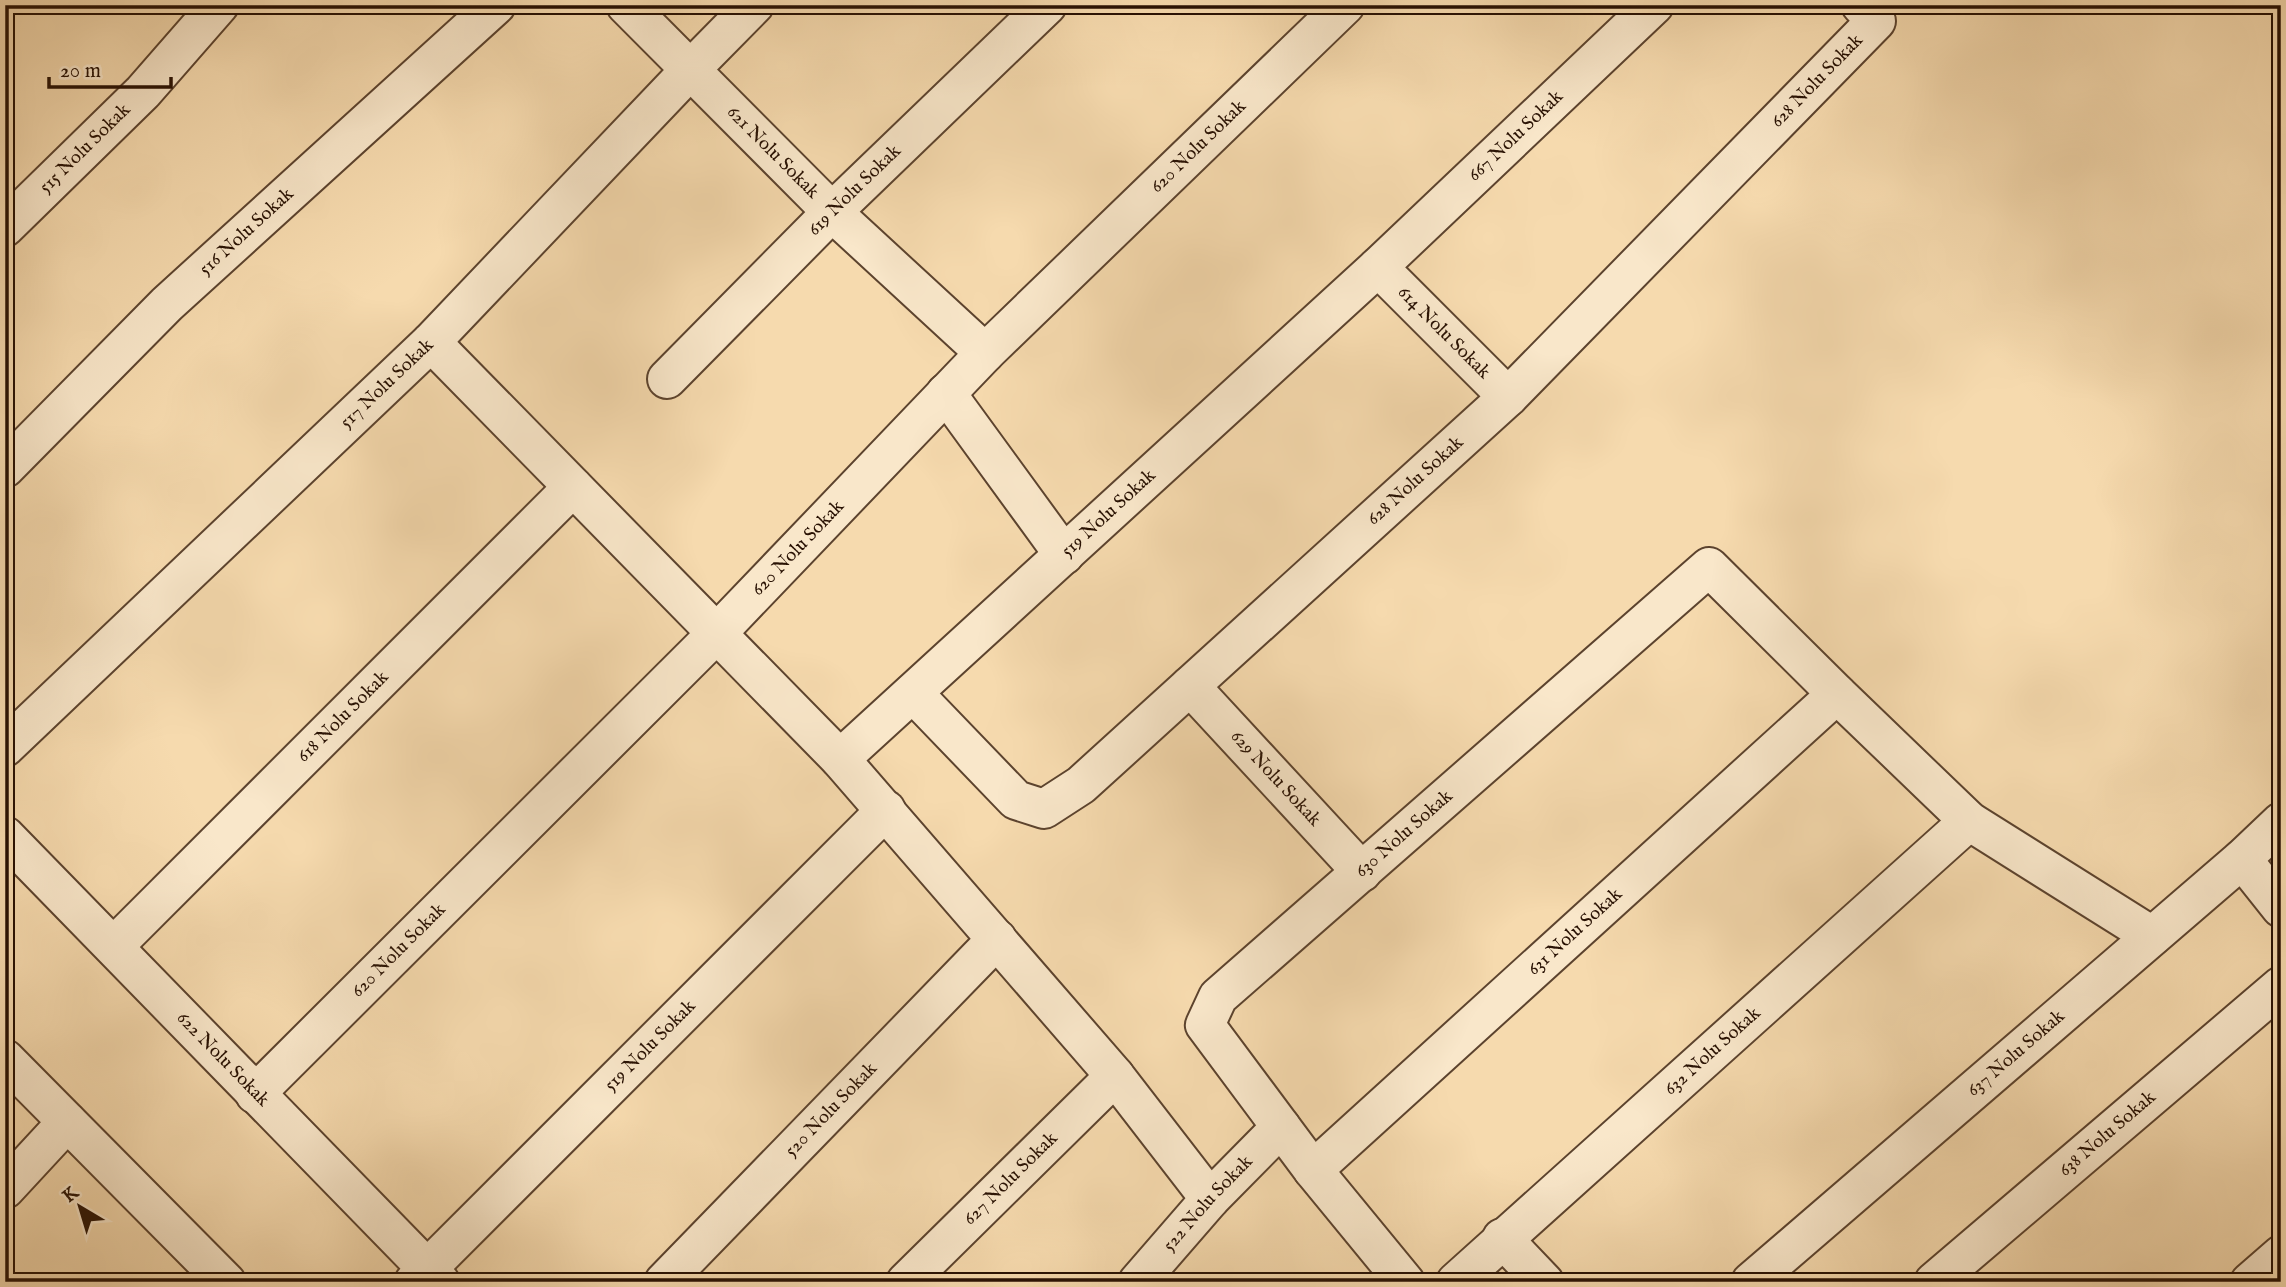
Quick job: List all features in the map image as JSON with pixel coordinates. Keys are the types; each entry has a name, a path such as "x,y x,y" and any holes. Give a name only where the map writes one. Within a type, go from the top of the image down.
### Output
{"street":[{"name":"515 Nolu Sokak","path":"5,227 143,92 219,5"},
{"name":"516 Nolu Sokak","path":"5,468 167,303 496,5"},
{"name":"621 Nolu Sokak","path":"626,5 832,212 985,353"},
{"name":"517 Nolu Sokak","path":"5,747 431,342 754,5"},
{"name":"619 Nolu Sokak","path":"667,379 832,212 1047,5"},
{"name":"620 Nolu Sokak","path":"255,1094 717,633 985,353 1345,5"},
{"name":"667 Nolu Sokak","path":"1378,267 1654,5"},
{"name":"628 Nolu Sokak","path":"914,693 1016,800 1044,809 1081,785 1508,397 1876,21 1861,5"},
{"name":"614 Nolu Sokak","path":"1378,267 1508,397"},
{"name":"519 Nolu Sokak","path":"840,758 1378,267"},
{"path":"431,342 840,758 1115,1076 1210,1199"},
{"path":"946,393 1064,555"},
{"name":"618 Nolu Sokak","path":"114,946 573,487"},
{"name":"630 Nolu Sokak","path":"1281,1127 1205,1025 1218,998 1709,567 1837,694"},
{"name":"629 Nolu Sokak","path":"1190,686 1362,872"},
{"path":"1837,694 1969,821 2152,936"},
{"name":"631 Nolu Sokak","path":"1313,1170 1837,694"},
{"name":"519 Nolu Sokak","path":"427,1277 886,810"},
{"name":"632 Nolu Sokak","path":"1456,1282 1969,821"},
{"name":"637 Nolu Sokak","path":"1751,1282 2242,859 2281,822"},
{"name":"622 Nolu Sokak","path":"5,836 114,946 427,1277"},
{"path":"2242,859 2281,908"},
{"name":"520 Nolu Sokak","path":"664,1282 997,939"},
{"name":"638 Nolu Sokak","path":"1934,1282 2281,986"},
{"path":"5,1059 226,1282"},
{"name":"627 Nolu Sokak","path":"905,1282 1115,1076"},
{"path":"5,1189 67,1122"},
{"path":"1281,1127 1387,1275"},
{"name":"522 Nolu Sokak","path":"1138,1282 1210,1199 1281,1127"},
{"path":"1502,1238 1544,1282"},
{"path":"2250,1282 2281,1255"}]}
